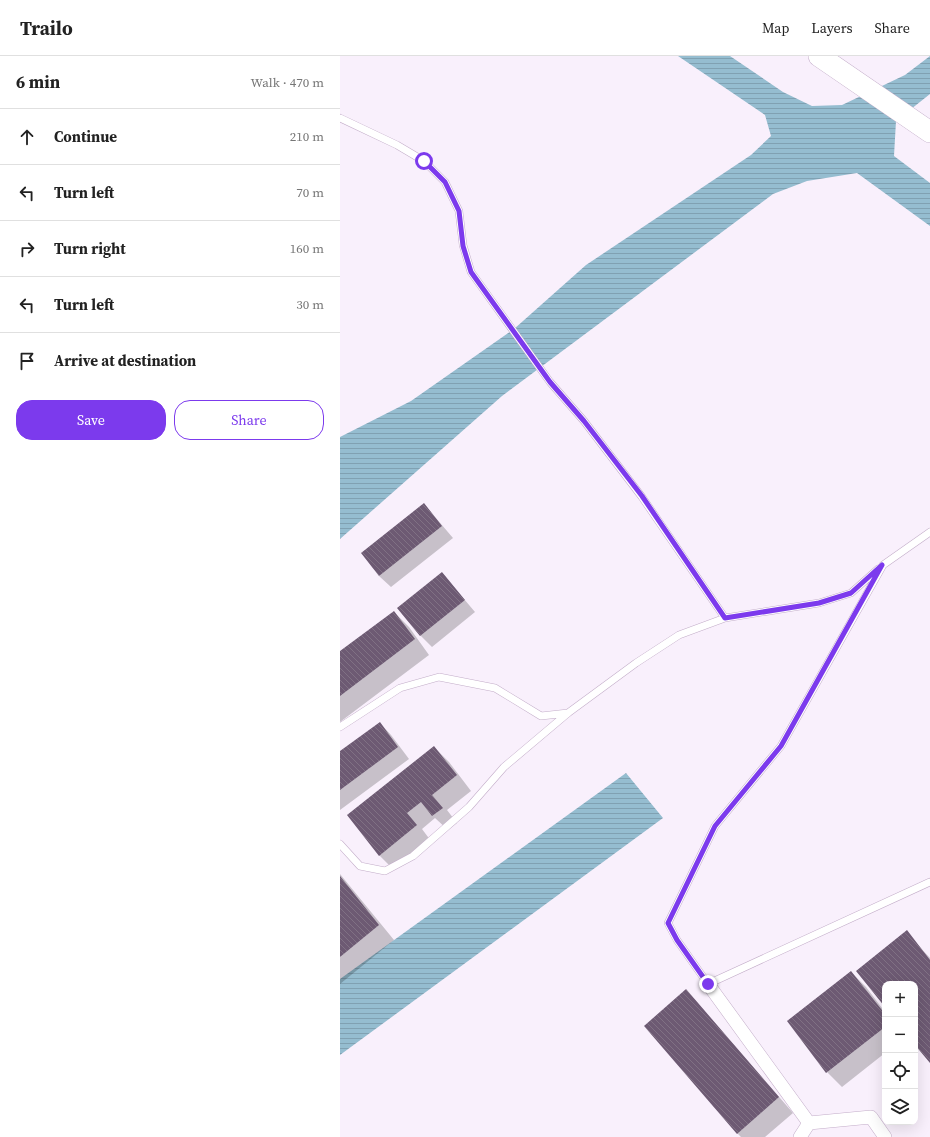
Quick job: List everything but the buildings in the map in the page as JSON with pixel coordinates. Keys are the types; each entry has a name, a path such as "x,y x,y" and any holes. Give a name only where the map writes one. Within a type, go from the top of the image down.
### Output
{"main road":[{"path":"819,56 930,132"}],"street":[{"path":"708,984 809,1123"},
{"path":"809,1123 871,1117 885,1137"},
{"path":"800,1137 809,1123"}],"lane":[{"path":"340,118 397,145 424,161 445,182 459,211 463,246 471,272 499,314 550,382 584,421 642,496 725,618"},
{"path":"340,844 360,866 385,871 413,856 469,807 504,768 568,713 636,663 679,635 725,618 819,603 851,593 882,565 930,532"},
{"path":"882,565 781,746 715,826 668,923 677,940 708,984 930,882"},
{"path":"340,726 400,688 439,677 496,688 541,716 568,713"}],"water":[{"path":"678,56 730,56 783,92 812,106 842,105 905,75 930,56 930,94 896,121 894,156 930,183 930,226 857,173 807,181 773,194 502,396 340,539 340,437 411,401 514,329 586,265 751,155 771,136 765,115"},
{"path":"626,773 663,818 340,1055 340,979"}],"route":[{"path":"424,161 445,182 459,211 463,246 471,272 499,314 550,382 584,421 642,496 725,618 819,603 851,593 882,565 781,746 715,826 668,923 677,940 708,984"}]}
